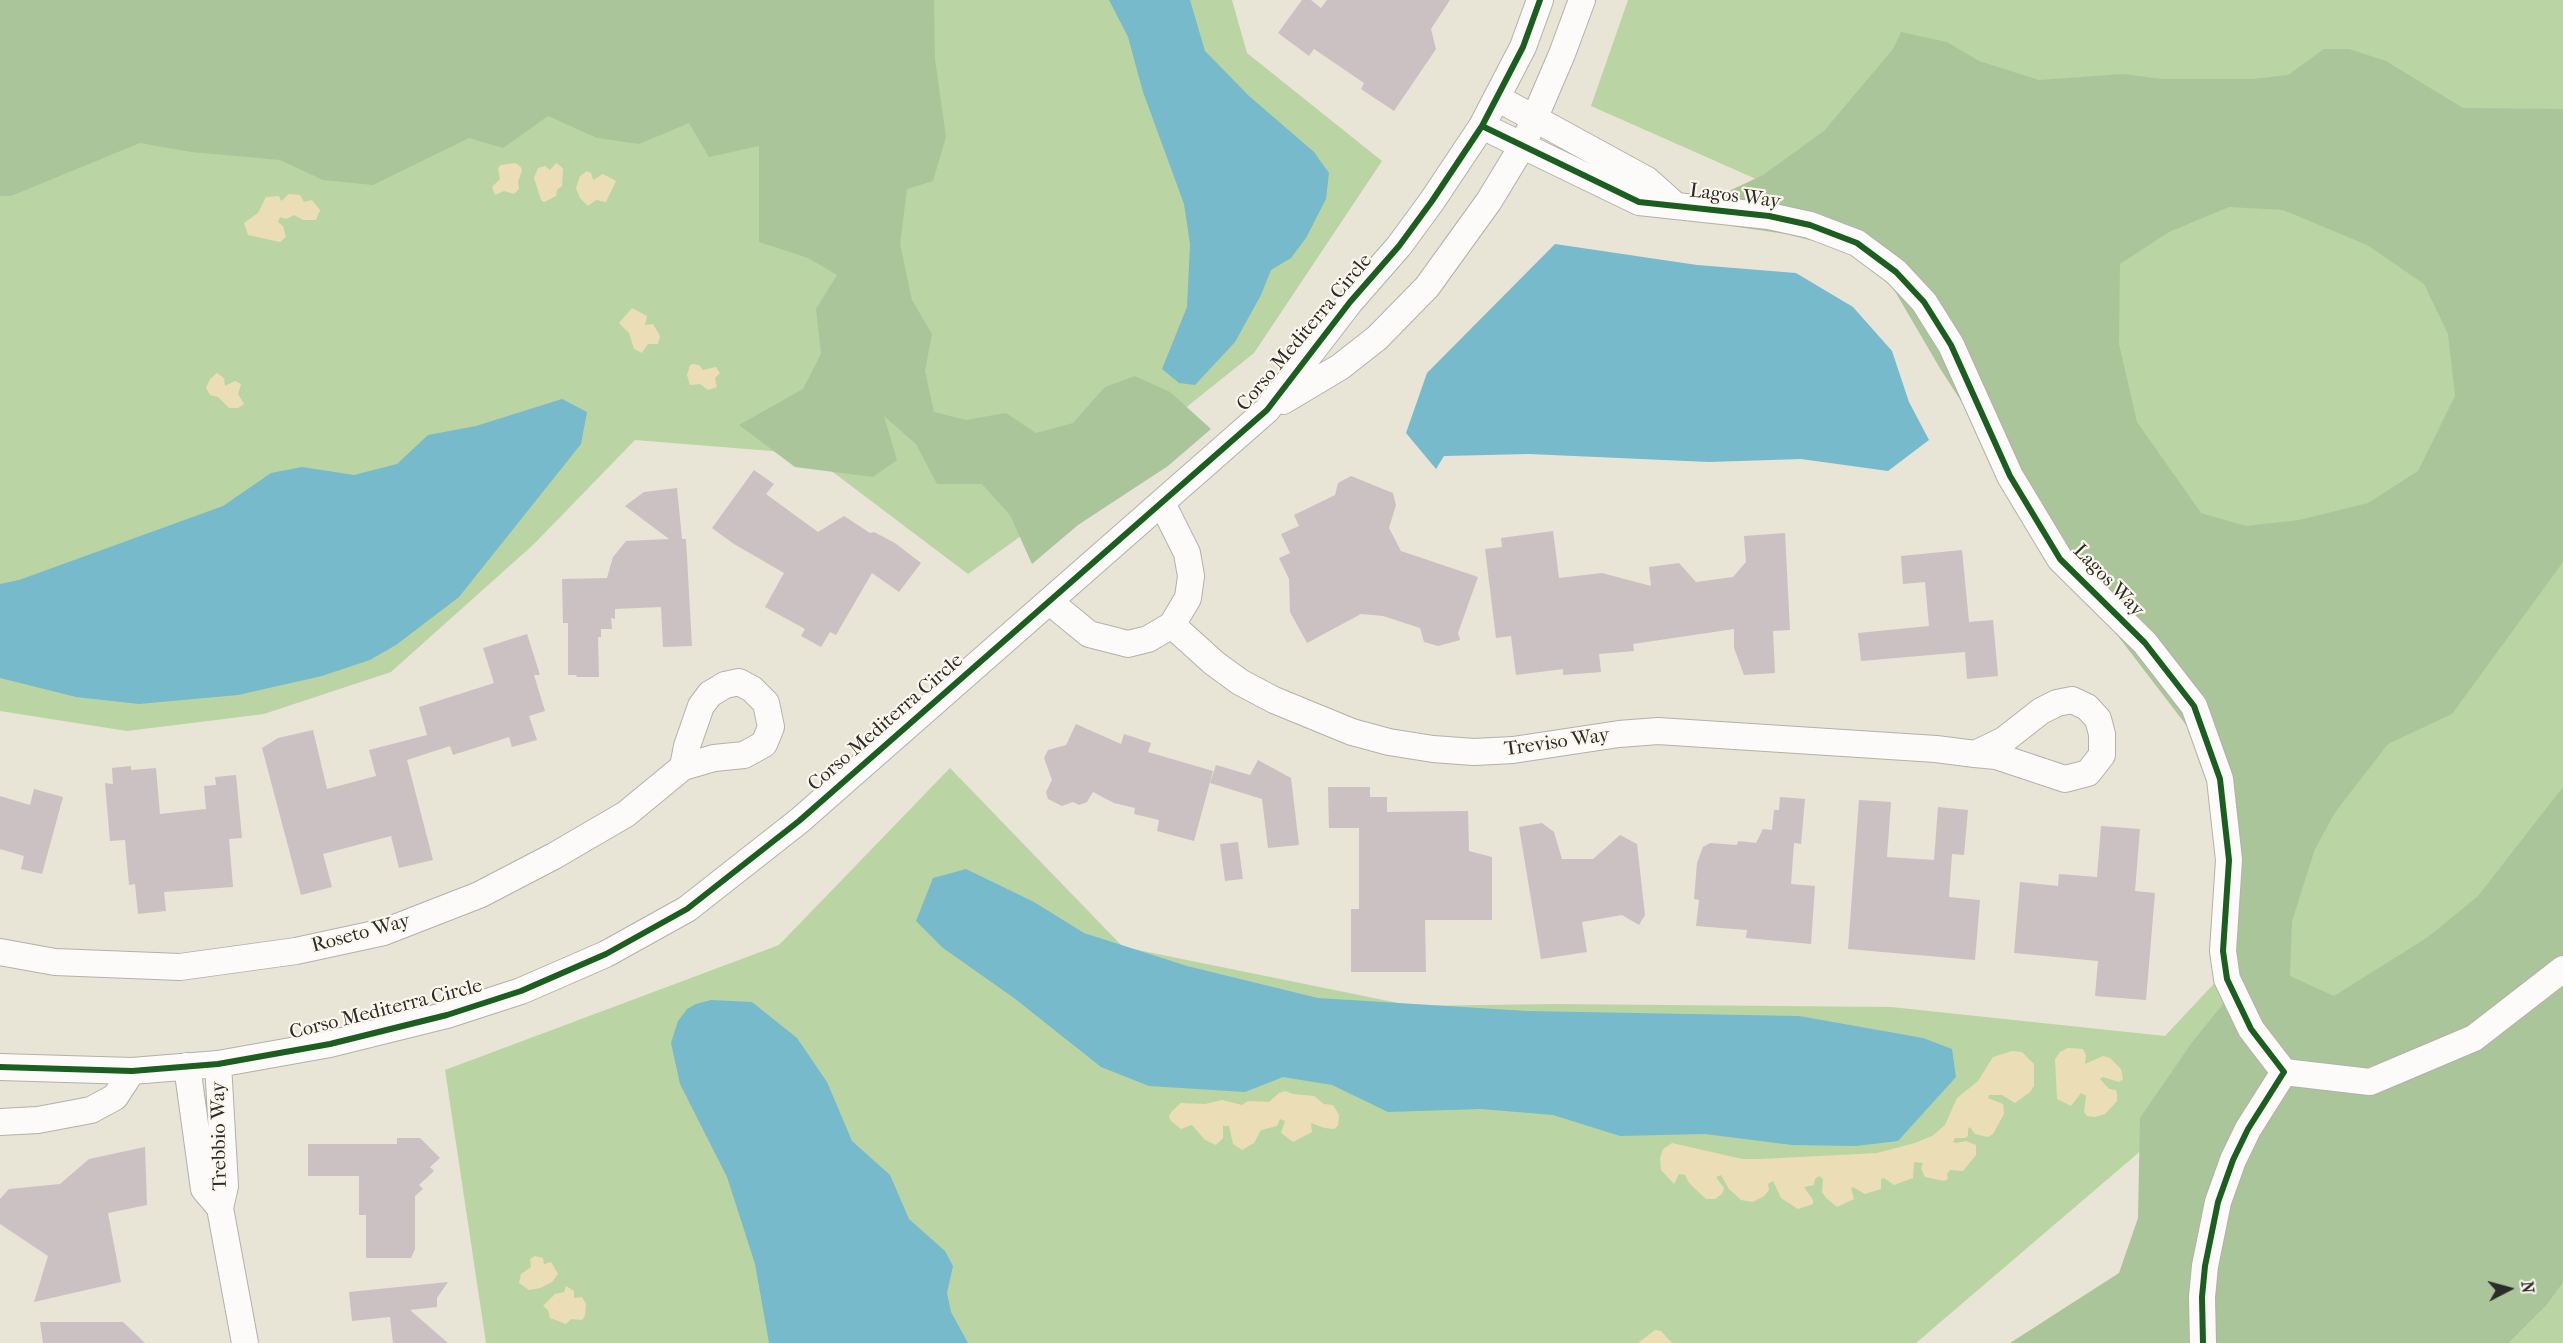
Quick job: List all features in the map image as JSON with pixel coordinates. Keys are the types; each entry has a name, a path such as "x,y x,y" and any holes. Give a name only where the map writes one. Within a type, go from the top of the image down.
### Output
{"street":[{"name":"Corso Mediterra Circle","path":"0,1067 132,1071 218,1064 330,1044 447,1015 521,991 606,954 687,909 799,821 1267,410 1350,302 1399,246 1482,126 1523,47 1539,0"},
{"name":"Corso Mediterra Circle","path":"1267,410 1340,367 1377,338 1427,287 1489,201 1523,145 1562,54 1582,0"},
{"name":"Lagos Way","path":"1497,98 1647,180 1676,206"},
{"name":"Lagos Way","path":"1482,126 1639,202 1769,216 1810,225 1857,243 1896,272 1924,302 1951,345 2010,476 2060,559 2145,643 2194,706 2220,779 2229,860 2223,951 2227,979 2251,1029 2284,1072"},
{"path":"1050,602 1089,634 1128,644 1148,639 1172,625 1188,598 1191,576 1187,553 1162,503"},
{"name":"Treviso Way","path":"1172,625 1214,663 1248,686 1313,718 1389,742 1474,752 1513,750 1619,734 1658,731 1882,745 1995,756 2066,779 2088,773 2102,755 2102,734 2098,719 2087,707 2072,700 2057,703 2041,711 2004,740 1975,754"},
{"name":"Roseto Way","path":"0,952 55,962 180,967 296,951 384,932 479,896 554,856 626,814 683,767"},
{"path":"2203,1343 2202,1297 2205,1266 2218,1202 2233,1160 2248,1129 2284,1072 2370,1082 2474,1038 2563,969"},
{"name":"Trebbio Way","path":"218,1064 225,1186 220,1208 245,1343"},
{"name":"Trebbio Way","path":"187,1066 204,1188 220,1208"},
{"path":"0,1122 38,1120 92,1110 115,1097 132,1071"}],"green space":[{"path":"0,0 1232,0 1247,53 1382,161 1254,353 1067,503 968,574 809,454 635,440 534,544 391,672 264,714 127,731 0,711"},
{"path":"0,0 934,0 935,59 946,137 933,181 907,189 900,244 912,300 932,334 925,371 934,412 966,420 1006,413 1036,433 1073,423 1105,387 1135,376 1170,392 1211,429 1168,466 1078,525 1032,564 1010,515 982,484 937,484 916,444 884,416 897,460 873,477 795,467 739,425 803,389 821,354 816,309 837,275 808,258 759,242 759,146 709,157 689,123 639,144 597,138 548,116 503,148 469,138 373,185 323,180 280,160 191,152 140,143 11,196 0,196"},
{"path":"1628,0 2563,0 2563,882 2199,1101 1916,1343 486,1343 445,1070 779,945 950,768 1123,947 1413,1006 1555,1004 1891,1007 2165,1036 2284,909 1991,283 1591,106"},
{"path":"1901,32 1947,42 1979,61 2039,80 2123,74 2162,79 2252,79 2288,75 2324,49 2349,49 2386,61 2463,108 2563,109 2563,562 2452,714 2388,744 2336,811 2315,849 2292,921 2290,976 2334,996 2428,937 2478,896 2563,787 2563,1283 2546,1306 2509,1343 2010,1343 2119,1273 2138,1218 2140,1118 2193,1041 2236,988 2206,751 2085,593 1941,370 1893,288 1849,250 1786,234 1697,221 1731,190 1763,175 1824,131 1893,49","holes":["2229,207 2283,210 2367,245 2424,284 2448,334 2455,396 2418,471 2368,503 2299,520 2246,526 2201,513 2137,422 2119,344 2120,264 2169,232"]},
{"path":"2563,1283 2563,1343 2509,1343 2546,1306"}],"sand":[{"path":"515,163 522,170 518,182 519,189 514,194 504,191 495,195 492,187 500,179 498,168 501,165"},
{"path":"556,163 563,168 562,186 557,190 556,196 544,202 541,200 534,178 538,168 545,166 550,170"},
{"path":"587,171 591,173 593,180 603,174 616,181 606,202 596,200 588,206 580,198 576,188 580,176"},
{"path":"289,194 300,195 304,202 312,200 320,210 316,220 303,220 294,215 286,219 280,217 278,222 283,226 286,237 280,242 248,235 244,223 258,213 266,197 279,196 281,201"},
{"path":"632,308 647,316 645,325 653,324 660,336 658,344 648,344 642,353 634,349 629,333 619,323"},
{"path":"690,365 699,365 703,370 716,367 720,373 715,378 717,387 708,390 700,384 690,385 687,375"},
{"path":"217,373 224,378 225,386 235,381 241,384 238,394 244,404 238,408 229,408 218,397 210,395 206,388 210,379"},
{"path":"2068,1048 2083,1049 2086,1055 2085,1064 2103,1056 2110,1058 2121,1069 2123,1079 2119,1082 2103,1077 2100,1079 2109,1089 2116,1090 2117,1095 2117,1101 2105,1114 2095,1117 2087,1116 2084,1112 2086,1096 2081,1093 2071,1106 2057,1099 2055,1059 2060,1052"},
{"path":"2012,1051 2022,1052 2034,1064 2034,1086 2030,1092 2015,1103 2002,1095 1989,1095 1988,1098 2003,1104 2004,1114 1993,1134 1988,1137 1975,1134 1970,1127 1968,1136 1955,1138 1953,1142 1966,1141 1976,1145 1976,1155 1963,1171 1950,1170 1947,1174 1948,1179 1944,1181 1925,1177 1921,1168 1923,1163 1914,1162 1913,1178 1894,1185 1884,1178 1881,1179 1881,1189 1865,1194 1853,1187 1851,1188 1854,1199 1837,1207 1822,1192 1823,1179 1819,1176 1815,1179 1814,1185 1804,1187 1813,1200 1813,1204 1798,1209 1781,1198 1773,1181 1768,1184 1769,1190 1764,1196 1753,1202 1741,1200 1729,1189 1721,1175 1716,1177 1724,1188 1722,1194 1715,1199 1706,1199 1689,1183 1685,1175 1679,1174 1674,1184 1661,1170 1660,1158 1663,1149 1672,1143 1742,1159 1761,1159 1877,1153 1915,1143 1932,1136 1945,1125 1957,1098 1978,1081 1993,1057"},
{"path":"1285,1091 1314,1096 1324,1104 1333,1105 1339,1115 1338,1126 1334,1129 1325,1128 1311,1123 1312,1132 1293,1142 1281,1133 1285,1121 1280,1119 1277,1126 1261,1130 1254,1143 1242,1150 1233,1144 1229,1126 1223,1126 1223,1138 1216,1145 1205,1140 1192,1125 1181,1129 1169,1117 1181,1103 1205,1104 1222,1100 1242,1105 1248,1101 1269,1102"},
{"path":"535,1256 543,1258 544,1264 551,1262 558,1274 552,1282 529,1290 519,1283 521,1274 531,1267 530,1259"},
{"path":"566,1286 574,1291 574,1298 582,1297 586,1304 585,1316 582,1320 571,1319 566,1324 550,1318 548,1310 543,1306 555,1294 564,1292"},
{"path":"1655,1330 1661,1331 1672,1343 1638,1343"}],"water":[{"path":"1109,0 1190,0 1205,51 1249,96 1314,152 1329,173 1326,199 1306,238 1291,258 1271,270 1261,295 1235,342 1195,385 1179,383 1162,369 1187,307 1190,244 1184,204 1143,92 1128,37"},
{"path":"1555,244 1697,265 1796,273 1853,307 1892,351 1909,402 1929,440 1888,471 1801,459 1709,462 1529,454 1444,456 1436,469 1406,433 1427,373"},
{"path":"562,399 587,412 581,444 459,597 396,645 370,660 322,676 238,695 139,704 76,697 0,678 0,584 19,580 223,506 271,473 302,467 354,475 397,464 428,435 476,426"},
{"path":"966,869 1034,902 1084,933 1187,966 1318,998 1527,1011 1799,1016 1923,1038 1952,1049 1956,1077 1898,1141 1856,1146 1792,1145 1705,1134 1620,1136 1553,1115 1481,1109 1388,1112 1332,1085 1283,1077 1245,1092 1149,1086 1101,1067 1014,998 943,948 916,921 933,878"},
{"path":"711,1000 752,1002 797,1038 827,1082 852,1141 890,1175 909,1219 945,1251 953,1266 947,1293 951,1312 968,1343 769,1343 755,1264 727,1177 680,1084 671,1043 678,1021 687,1009"}],"building":[{"path":"1302,0 1311,0 1321,8 1327,0 1450,0 1431,29 1436,49 1394,111 1361,89 1364,83 1314,49 1309,56 1278,33"},
{"path":"754,470 774,484 766,494 818,532 844,516 870,533 874,532 895,543 921,563 899,592 872,573 836,635 830,632 821,647 801,636 805,629 765,607 784,573 734,544 712,528"},
{"path":"1351,476 1393,493 1396,505 1389,528 1401,551 1478,577 1458,633 1460,640 1438,646 1424,642 1420,628 1383,616 1361,614 1307,643 1290,612 1289,579 1279,558 1290,553 1281,534 1299,526 1294,515 1335,495 1338,483"},
{"path":"677,488 682,539 686,539 692,646 663,647 661,607 615,609 615,619 611,618 612,629 601,629 601,637 598,637 599,677 568,675 568,623 563,623 562,579 607,578 613,557 626,541 669,539 625,506 644,492"},
{"path":"1553,531 1559,578 1602,573 1651,586 1649,567 1679,563 1696,582 1733,577 1746,562 1744,536 1785,533 1790,630 1773,631 1775,673 1744,675 1734,648 1734,629 1633,644 1634,651 1599,654 1601,672 1563,675 1563,669 1516,675 1511,636 1496,638 1485,549 1502,547 1501,538"},
{"path":"1962,550 1969,622 1993,620 1998,676 1967,679 1965,652 1861,661 1858,633 1929,626 1925,582 1903,584 1901,556"},
{"path":"527,634 540,675 534,675 545,711 529,716 537,740 512,747 509,737 453,755 450,746 407,760 433,860 399,868 391,836 323,854 332,887 301,895 262,748 278,738 313,730 327,789 376,776 369,750 427,735 419,707 494,683 483,648"},
{"path":"1076,724 1121,744 1124,734 1151,743 1148,752 1213,771 1194,841 1157,831 1159,820 1134,814 1135,808 1114,803 1093,792 1087,802 1079,805 1073,802 1062,806 1048,799 1046,792 1052,780 1044,758 1048,750 1066,745"},
{"path":"1258,760 1291,778 1299,845 1268,848 1262,799 1210,783 1216,765 1250,775"},
{"path":"131,766 131,770 156,768 160,814 206,809 204,786 216,785 215,777 236,775 242,838 229,839 233,887 164,892 166,911 138,914 135,884 129,885 125,840 110,841 105,783 113,784 112,768"},
{"path":"1328,787 1370,787 1370,797 1387,797 1387,812 1468,811 1469,851 1492,857 1492,920 1425,920 1426,972 1351,972 1351,909 1359,909 1359,828 1329,828"},
{"path":"34,789 63,797 42,874 21,869 24,856 0,849 0,796 30,805"},
{"path":"1780,797 1805,799 1801,844 1794,843 1791,884 1815,886 1811,944 1746,938 1747,930 1696,926 1699,900 1694,899 1697,863 1703,847 1710,843 1737,845 1738,841 1756,843 1763,829 1772,830 1774,810 1779,810"},
{"path":"1859,800 1891,802 1887,857 1934,860 1938,807 1968,810 1964,855 1952,854 1949,897 1980,900 1975,960 1848,949"},
{"path":"1542,823 1554,832 1562,859 1593,859 1620,835 1637,844 1645,915 1639,925 1622,915 1582,922 1587,952 1541,959 1519,827"},
{"path":"2101,826 2140,829 2135,891 2155,893 2146,1000 2095,996 2098,961 2014,953 2020,882 2058,886 2059,874 2097,877"},
{"path":"1238,842 1243,879 1225,881 1220,844"},
{"path":"397,1138 420,1138 440,1158 430,1167 434,1171 419,1185 423,1189 415,1196 415,1249 411,1258 366,1258 366,1215 359,1215 359,1176 308,1176 308,1144 397,1144"},
{"path":"145,1147 147,1205 108,1213 121,1282 34,1302 48,1256 0,1224 0,1199 9,1189 60,1184 89,1159"},
{"path":"448,1282 437,1298 437,1307 410,1310 448,1343 393,1343 390,1317 352,1321 349,1292"},
{"path":"40,1322 123,1322 145,1343 43,1343"}],"cycle path":[{"path":"0,1067 132,1071 218,1064 330,1044 447,1015 521,991 606,954 687,909 799,821 1267,410 1350,302 1399,246 1482,126 1523,47 1540,0"},
{"path":"1482,126 1639,202 1769,216 1810,225 1857,243 1896,272 1924,302 1951,345 2010,476 2060,559 2145,643 2194,706 2220,779 2229,860 2223,951 2227,979 2251,1029 2284,1072 2248,1129 2233,1160 2218,1202 2205,1266 2202,1297 2203,1343"}]}
